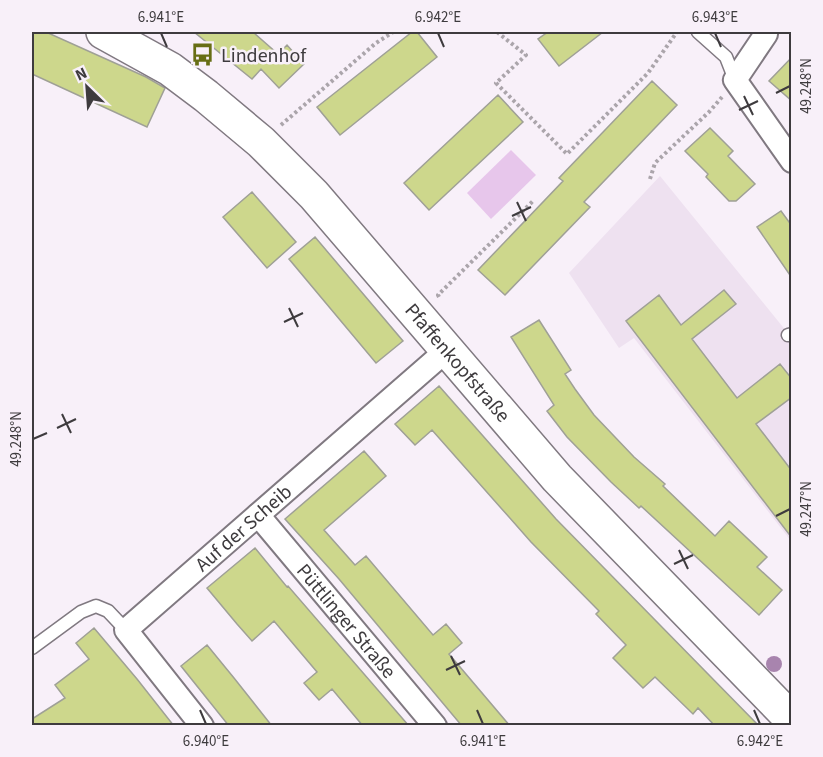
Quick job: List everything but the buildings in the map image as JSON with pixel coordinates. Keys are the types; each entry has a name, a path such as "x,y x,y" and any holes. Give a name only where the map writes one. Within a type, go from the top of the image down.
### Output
{"street":[{"name":"Pfaffenkopfstraße","path":"103,32 170,69 261,142 314,195 556,478 787,708"},
{"path":"766,34 735,80 792,161"},
{"name":"Auf der Scheib","path":"126,630 447,350"},
{"name":"Püttlinger Straße","path":"258,515 435,726"},
{"path":"126,630 202,726"}],"lane":[{"path":"698,32 726,57 735,80"},
{"path":"32,648 81,612 96,606 108,611 126,630"}],"path":[{"path":"261,142 376,43 393,32"},
{"path":"497,32 526,55 496,83 567,154 648,73 677,32"},
{"path":"650,179 655,163 710,111 735,80"},
{"path":"445,303 438,295 534,200"}],"shaded area":[{"path":"511,150 536,175 491,219 467,193"},
{"path":"660,176 791,337 791,541 634,338 619,348 569,273"}],"place":[{"name":"Lindenhof","path":"203,55"}]}
